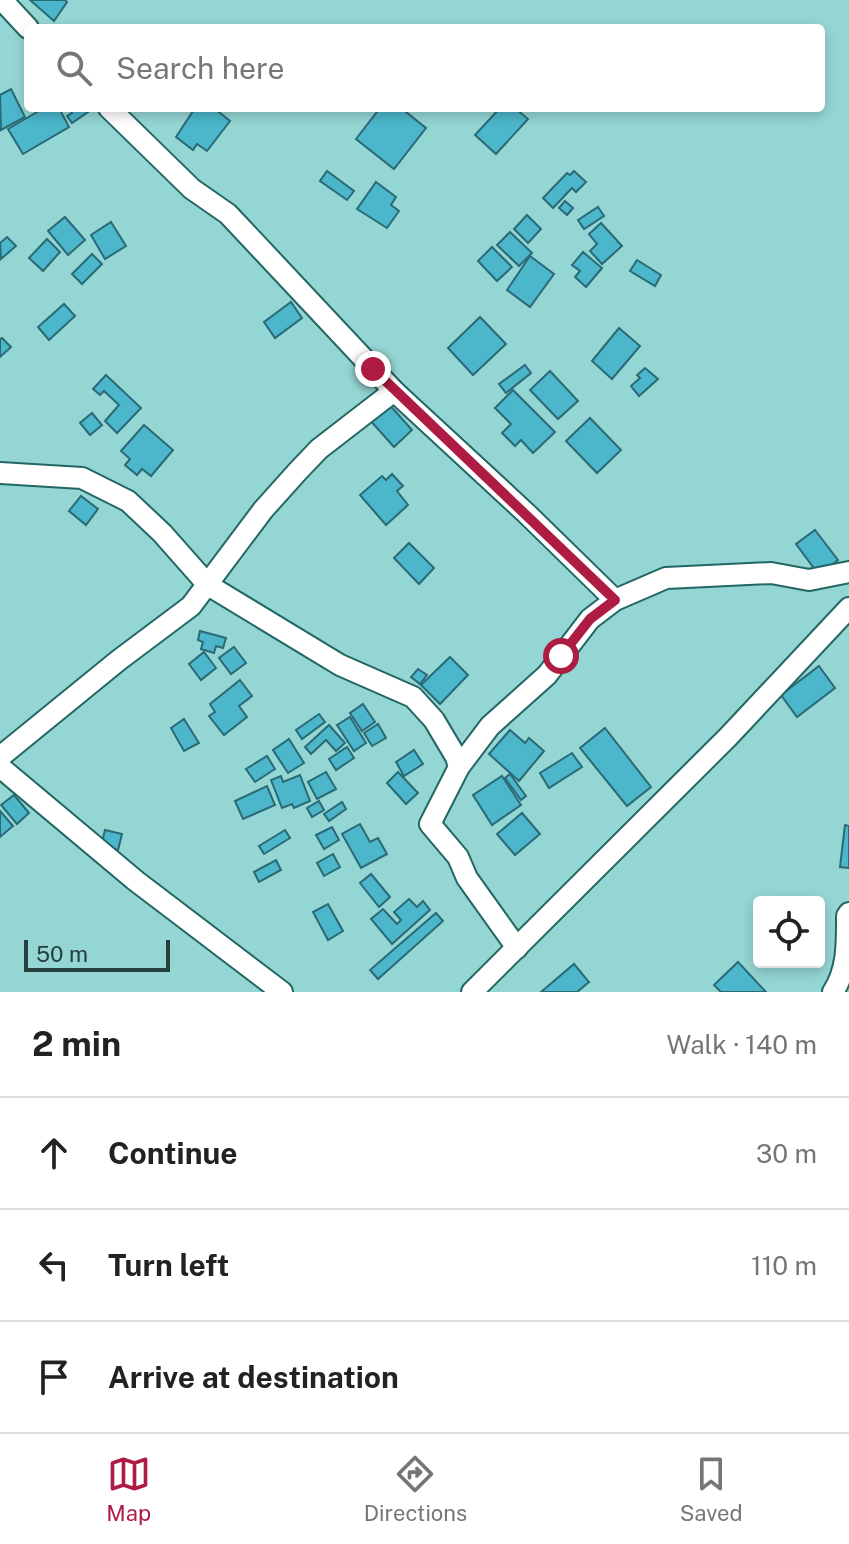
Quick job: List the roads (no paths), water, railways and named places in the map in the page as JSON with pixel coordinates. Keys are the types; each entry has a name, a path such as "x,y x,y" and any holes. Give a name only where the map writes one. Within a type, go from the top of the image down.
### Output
{"street":[{"path":"2,0 24,24"},
{"path":"113,112 192,189 228,214 394,391 615,600"},
{"path":"0,757 191,606 263,510 319,449 394,391"},
{"path":"0,473 82,478 128,501 162,533 208,585 340,665 413,697 434,720 459,767"},
{"path":"517,948 467,878 458,857 430,824 459,767 490,726 547,675 590,619 615,600 666,578 771,573 809,580 849,572"},
{"path":"472,992 728,737 849,608"},
{"path":"0,767 136,881 282,992"},
{"path":"833,992 839,983 847,951 849,913"}]}
